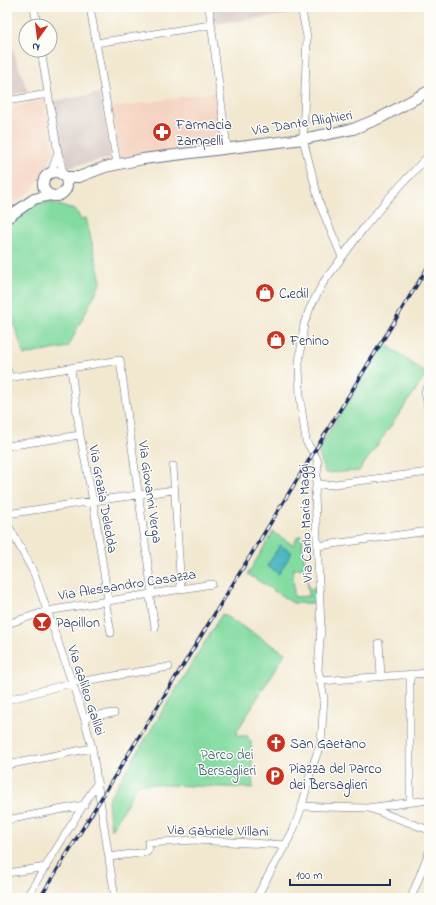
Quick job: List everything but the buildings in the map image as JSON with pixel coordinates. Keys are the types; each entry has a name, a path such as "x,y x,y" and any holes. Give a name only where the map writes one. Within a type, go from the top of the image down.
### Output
{"main road":[{"name":"Via Dante Alighieri","path":"65,180 79,177 117,164 143,159 303,139 361,127 409,103 429,91"},
{"path":"7,218 34,199 44,184 45,179 51,173 58,173 65,180 63,192 59,195 51,195 34,199"},
{"path":"44,184 45,190 51,195"}],"street":[{"path":"34,7 36,18"},
{"path":"90,7 117,164"},
{"path":"209,7 227,148"},
{"path":"301,7 307,37 303,139 320,205 342,257"},
{"path":"96,43 212,25"},
{"path":"42,58 58,154 65,180"},
{"path":"7,101 48,94"},
{"path":"51,173 58,154"},
{"name":"Via Carlo Maria Maggi","path":"256,898 286,845 302,806 311,770 321,743 324,698 318,670 322,626 315,496 318,461 306,441 300,398 299,364 300,346 304,324 310,308 323,283 342,257 387,200 429,155"},
{"name":"Via Giovanni Verga","path":"71,369 120,360 152,593 150,598 155,627"},
{"path":"7,369 8,378 71,369"},
{"name":"Via Grazia Deledda","path":"71,369 80,434 93,501 108,600 106,605 111,633"},
{"path":"429,386 425,391 429,413"},
{"path":"7,446 80,434"},
{"path":"173,466 181,589"},
{"path":"316,482 327,485 429,472"},
{"path":"7,514 174,490"},
{"name":"Via Galileo Galilei","path":"7,523 34,573 84,717 92,748 115,898"},
{"path":"317,546 429,532"},
{"name":"Via Alessandro Casazza","path":"7,624 47,611 212,584"},
{"path":"379,643 381,676"},
{"path":"7,700 71,683 169,667"},
{"path":"320,681 429,672"},
{"path":"410,674 410,802"},
{"path":"84,717 114,714"},
{"path":"7,765 92,748"},
{"path":"26,898 97,783"},
{"path":"302,806 367,808 429,800"},
{"path":"7,820 84,804"},
{"path":"367,808 429,830"},
{"name":"Via Gabriele Villani","path":"109,856 147,852 149,849 148,842 195,840 286,845"},
{"path":"411,898 429,852"},
{"path":"7,873 46,867"}],"shaded area":[{"path":"212,7 296,7 297,13 215,24"},
{"path":"7,33 28,92 7,96"},
{"path":"215,92 221,144 120,158 111,108"},
{"path":"100,93 111,158 69,167 66,162 64,162 54,101"},
{"path":"45,99 54,155 51,155 48,167 40,175 33,190 7,209 7,108"}],"green space":[{"path":"47,201 77,211 80,219 86,218 101,282 68,347 24,355 7,302 7,225 32,206"},
{"path":"384,343 427,374 359,471 325,473 318,450"},
{"path":"273,532 293,545 298,536 302,536 306,568 293,569 294,597 309,596 308,589 316,589 317,603 293,603 248,574"},
{"name":"Parco dei Bersaglieri","path":"222,614 285,653 237,731 238,736 248,736 248,741 251,740 253,788 138,784 111,830 108,800"}],"water":[{"path":"280,545 292,552 279,574 267,566"}],"railway":[{"path":"40,898 429,265"}],"place":[{"name":"Farmacia Zampelli","path":"162,132"},
{"name":"C.edil","path":"265,293"},
{"name":"Fenino","path":"276,340"},
{"name":"Papillon","path":"42,622"},
{"name":"San Gaetano","path":"276,743"},
{"name":"Piazza del Parco dei Bersaglieri","path":"275,776"}]}
